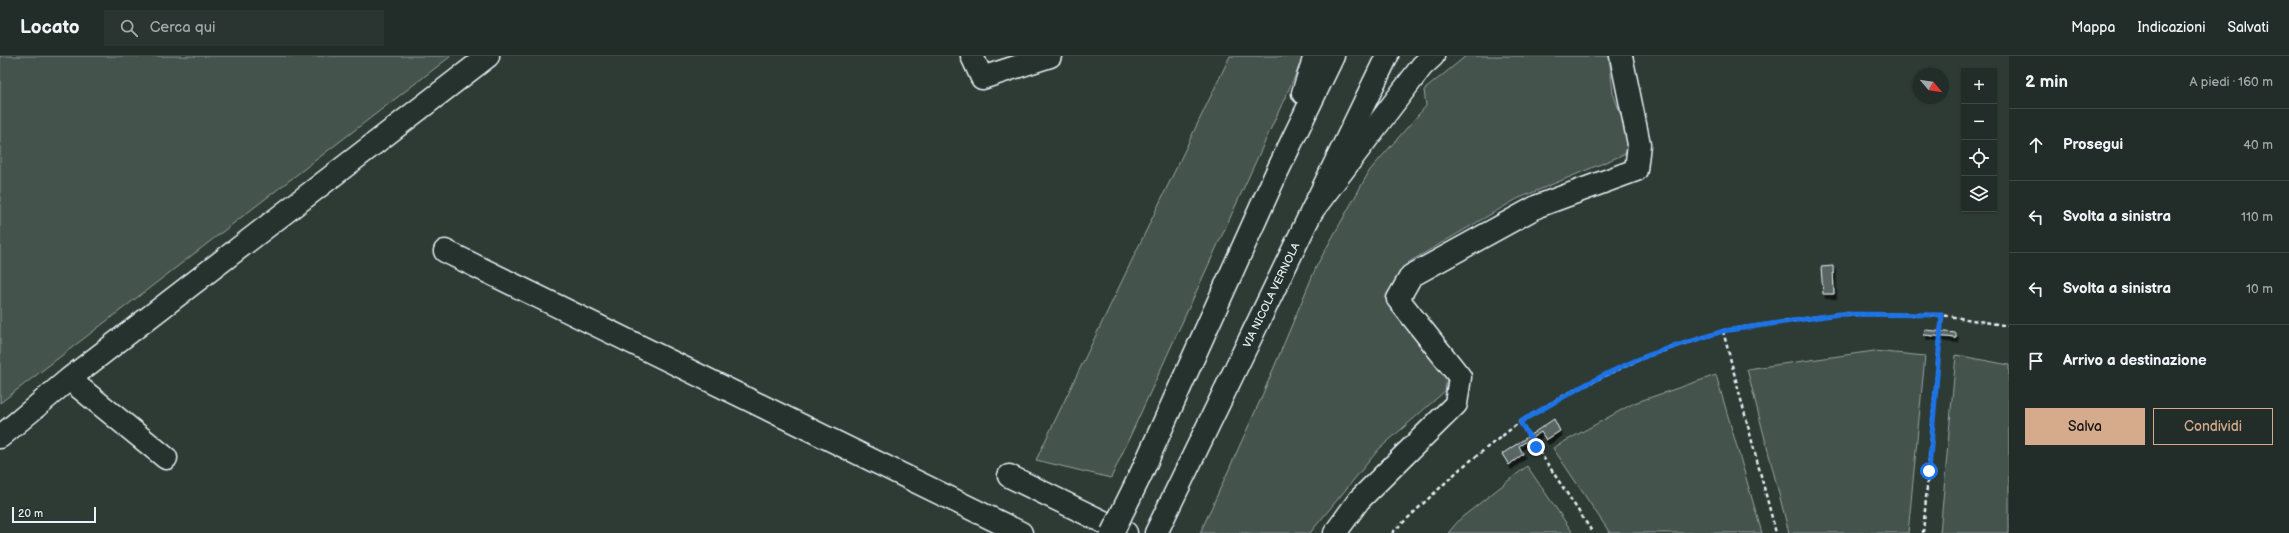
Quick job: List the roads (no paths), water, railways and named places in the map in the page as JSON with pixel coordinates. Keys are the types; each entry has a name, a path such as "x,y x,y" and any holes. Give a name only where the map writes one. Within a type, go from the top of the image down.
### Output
{"main road":[{"path":"0,437 69,379 488,56"},
{"path":"972,56 982,78 1050,56"},
{"path":"1276,174 1315,56"},
{"path":"1112,533 1140,476 1276,174 1333,56"},
{"name":"VIA NICOLA VERNOLA","path":"1156,533 1387,56"},
{"path":"1312,211 1422,66 1433,56"},
{"path":"1334,533 1359,500 1456,404 1460,377 1398,299 1411,276 1538,206 1636,170 1639,144 1621,56"},
{"path":"445,251 1022,533"},
{"path":"69,379 166,458"},
{"path":"1008,476 1126,533"}]}
